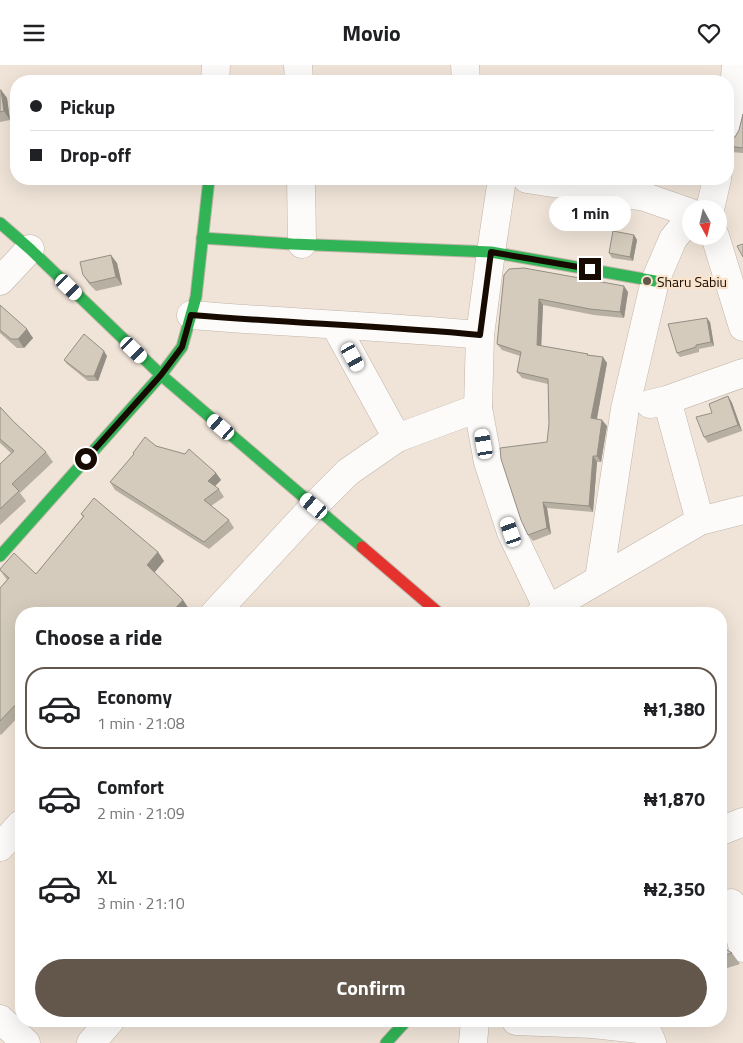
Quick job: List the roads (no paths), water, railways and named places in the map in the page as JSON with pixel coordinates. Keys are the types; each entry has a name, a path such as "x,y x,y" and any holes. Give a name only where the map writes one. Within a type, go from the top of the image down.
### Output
{"street":[{"path":"734,120 736,65"},
{"path":"0,556 161,375 182,347 196,297 208,185"},
{"path":"301,185 302,244"},
{"path":"501,185 480,335 478,408 488,462 511,532 542,607"},
{"path":"566,185 645,197 682,210"},
{"path":"712,200 716,185"},
{"path":"0,223 30,249 161,375 432,607"},
{"path":"598,579 625,409 656,281 674,239 682,229"},
{"path":"202,238 491,252 656,281"},
{"path":"718,245 743,327"},
{"path":"0,281 30,249"},
{"path":"191,315 480,335"},
{"path":"335,325 398,438"},
{"path":"625,409 667,400 743,373"},
{"path":"667,400 700,521"},
{"path":"220,607 348,472 398,438 478,408"},
{"path":"552,607 700,521 743,510"},
{"path":"727,829 743,822"},
{"path":"0,847 15,831"},
{"path":"732,902 743,948"},
{"path":"0,1019 26,1043"},
{"path":"90,1043 105,1027"},
{"path":"386,1043 401,1027"},
{"path":"473,1043 474,1027"},
{"path":"623,1027 645,1030 652,1043"}],"place":[{"name":"Sharu Sabiu","path":"647,281"}]}
